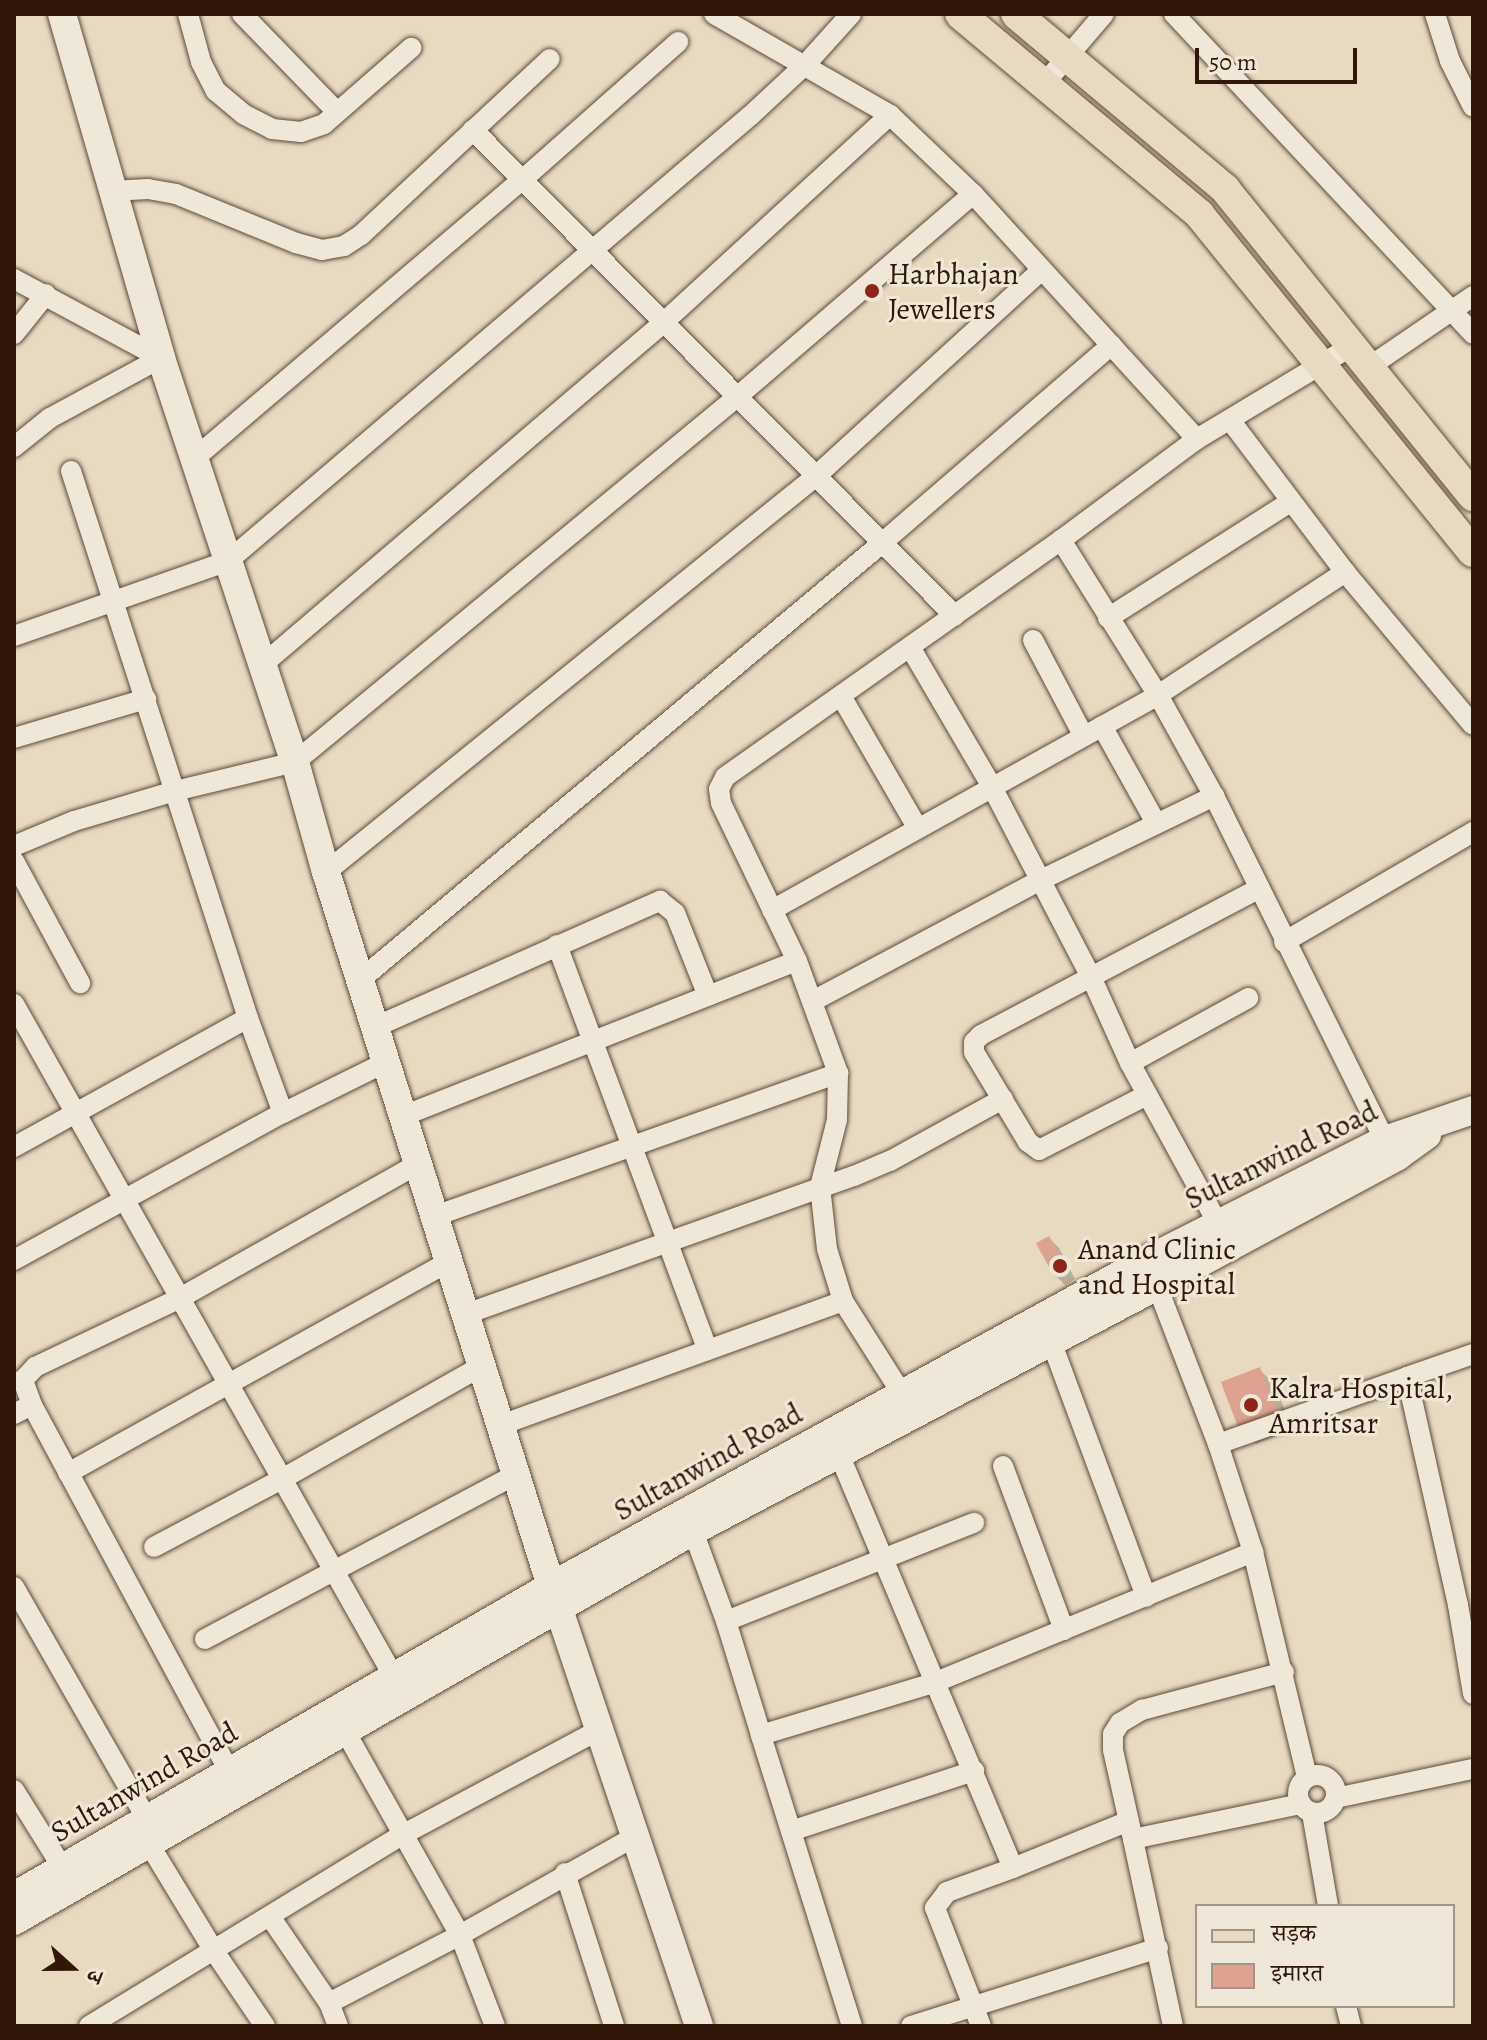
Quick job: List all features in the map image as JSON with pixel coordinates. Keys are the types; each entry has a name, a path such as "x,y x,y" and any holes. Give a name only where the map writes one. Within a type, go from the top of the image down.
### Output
{"main road":[{"path":"62,14 161,358 295,762 326,872 554,1597 699,2026"},
{"path":"960,14 1199,214 1473,552"},
{"path":"1016,14 1225,189 1473,496"},
{"name":"Sultanwind Road","path":"14,1896 68,1877 148,1832 345,1731 554,1597 908,1404 1147,1260 1217,1222 1385,1140 1462,1114"},
{"name":"Sultanwind Road","path":"148,1832 230,1772 394,1677 693,1531 839,1454 908,1404 1051,1341 1157,1286 1398,1156 1462,1114"},
{"path":"14,1921 68,1877"}],"street":[{"path":"188,14 201,62 216,91 243,114 272,129 301,132 324,124 411,48"},
{"path":"242,14 337,112"},
{"path":"714,14 806,64 890,115 973,194 1197,439"},
{"path":"14,636 228,561 806,64 851,14"},
{"path":"1044,84 1104,14"},
{"path":"1174,14 1453,309 1473,334"},
{"path":"1435,14 1450,61 1473,107"},
{"path":"195,458 521,181 678,42"},
{"path":"111,191 148,189 176,194 296,243 322,250 344,246 550,59"},
{"path":"261,666 663,323 890,115"},
{"path":"473,130 955,616"},
{"path":"14,846 74,821 175,791 295,762 737,397 973,194"},
{"path":"326,872 815,477 1042,270"},
{"path":"14,279 161,358"},
{"path":"14,334 46,294"},
{"path":"908,1404 843,1301 827,1249 820,1187 837,1120 838,1073 797,961 721,803 719,789 725,777 955,616 1197,439 1321,365 1361,357 1473,296"},
{"path":"360,980 882,543 1111,345"},
{"path":"14,447 50,418 161,358"},
{"path":"1230,420 1345,572 1472,721"},
{"path":"71,471 248,1018 283,1113"},
{"path":"1108,618 1290,502"},
{"path":"1061,540 1158,695 1214,796 1385,1140"},
{"path":"772,910 1158,695 1345,572"},
{"path":"1033,640 1156,823"},
{"path":"910,647 992,787 1092,979 1130,1063 1217,1222"},
{"path":"841,696 917,827"},
{"path":"14,738 146,699"},
{"path":"813,1001 1039,881 1214,796"},
{"path":"1284,942 1473,832"},
{"path":"14,861 80,983"},
{"path":"1147,1095 1044,1150 1033,1148 974,1052 974,1042 981,1035 1260,888"},
{"path":"375,1027 660,901 675,913 708,996"},
{"path":"557,945 708,1350"},
{"path":"403,1116 797,961"},
{"path":"1130,1063 1248,998"},
{"path":"17,1015 394,1677"},
{"path":"14,1147 248,1018"},
{"path":"14,1260 283,1113 386,1062"},
{"path":"435,1216 838,1073"},
{"path":"466,1314 890,1161 1003,1099"},
{"path":"230,1772 68,1473 23,1410 27,1373 180,1298 418,1164"},
{"path":"1147,1260 1218,1444 1253,1552 1307,1777"},
{"path":"68,1473 448,1262"},
{"path":"501,1425 843,1301"},
{"path":"1051,1341 1146,1597"},
{"path":"1218,1444 1473,1354"},
{"path":"154,1547 482,1366"},
{"path":"1407,1377 1465,1604 1473,1694"},
{"path":"839,1454 1013,1868"},
{"path":"1003,1466 1064,1630"},
{"path":"205,1639 516,1474"},
{"path":"726,1621 974,1523"},
{"path":"693,1531 726,1621 852,2026"},
{"path":"761,1735 936,1682 1253,1552"},
{"path":"14,1587 214,1951 265,2026"},
{"path":"1173,2026 1113,1750 1113,1734 1120,1723 1142,1710 1284,1672"},
{"path":"89,2026 271,1918 404,1834 601,1729"},
{"path":"345,1731 460,1935 495,2026"},
{"path":"977,2016 935,1908 947,1892 1131,1830 1306,1808 1327,1810 1336,1798 1473,1769"},
{"path":"791,1831 974,1771"},
{"path":"1328,1904 1306,1808 1298,1789 1307,1777 1322,1775 1334,1784 1336,1798"},
{"path":"14,1790 68,1877"},
{"path":"329,2003 460,1935 565,1873 636,1836"},
{"path":"565,1873 614,2026"},
{"path":"271,1918 329,2003 338,2026"},
{"path":"911,2026 977,2016 1158,1948"}],"building":[{"path":"1049,1236 1067,1269 1054,1277 1036,1243"},
{"path":"1260,1367 1278,1414 1239,1429 1221,1382"}],"place":[{"name":"Harbhajan Jewellers","path":"872,291"},
{"name":"Anand Clinic and Hospital","path":"1060,1266"},
{"name":"Kalra Hospital, Amritsar","path":"1251,1405"}]}
